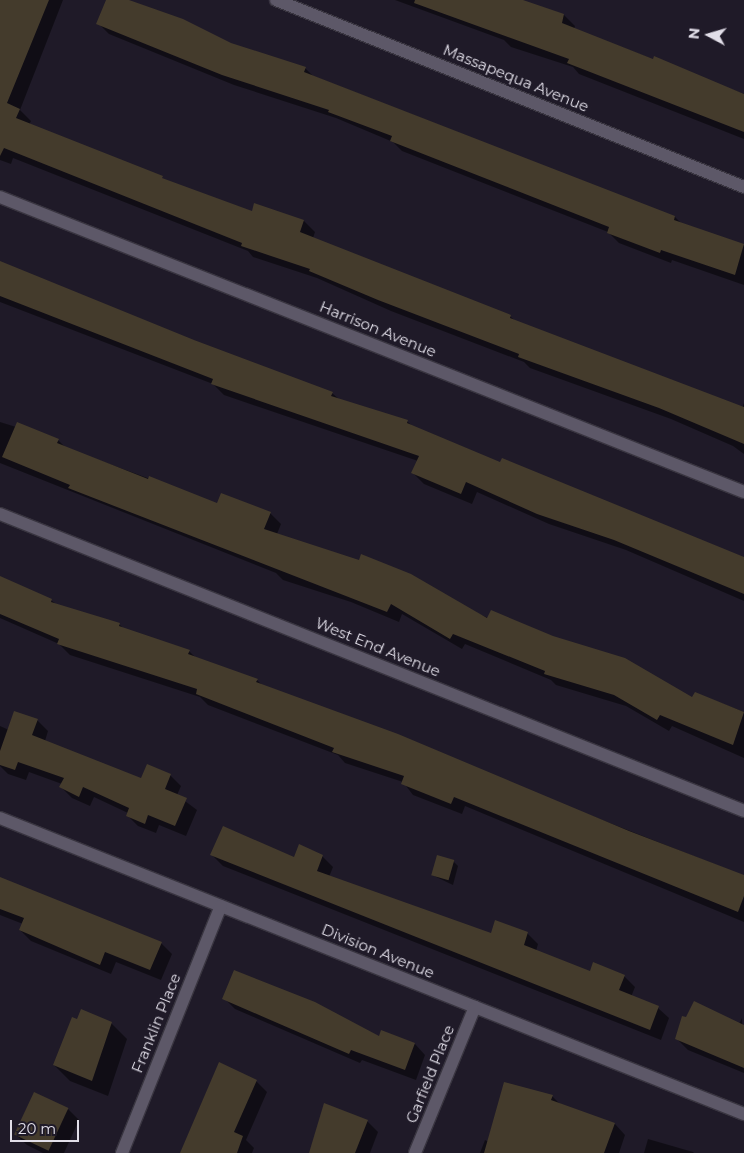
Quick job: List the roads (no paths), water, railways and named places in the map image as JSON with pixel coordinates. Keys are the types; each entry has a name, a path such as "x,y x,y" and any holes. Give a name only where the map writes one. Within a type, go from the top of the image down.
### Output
{"street":[{"name":"Massapequa Avenue","path":"276,0 744,187"},
{"name":"Harrison Avenue","path":"0,197 744,492"},
{"name":"West End Avenue","path":"0,514 744,811"},
{"name":"Division Avenue","path":"0,818 744,1114"},
{"name":"Franklin Place","path":"122,1153 221,906"},
{"name":"Garfield Place","path":"415,1153 475,1007"}]}
